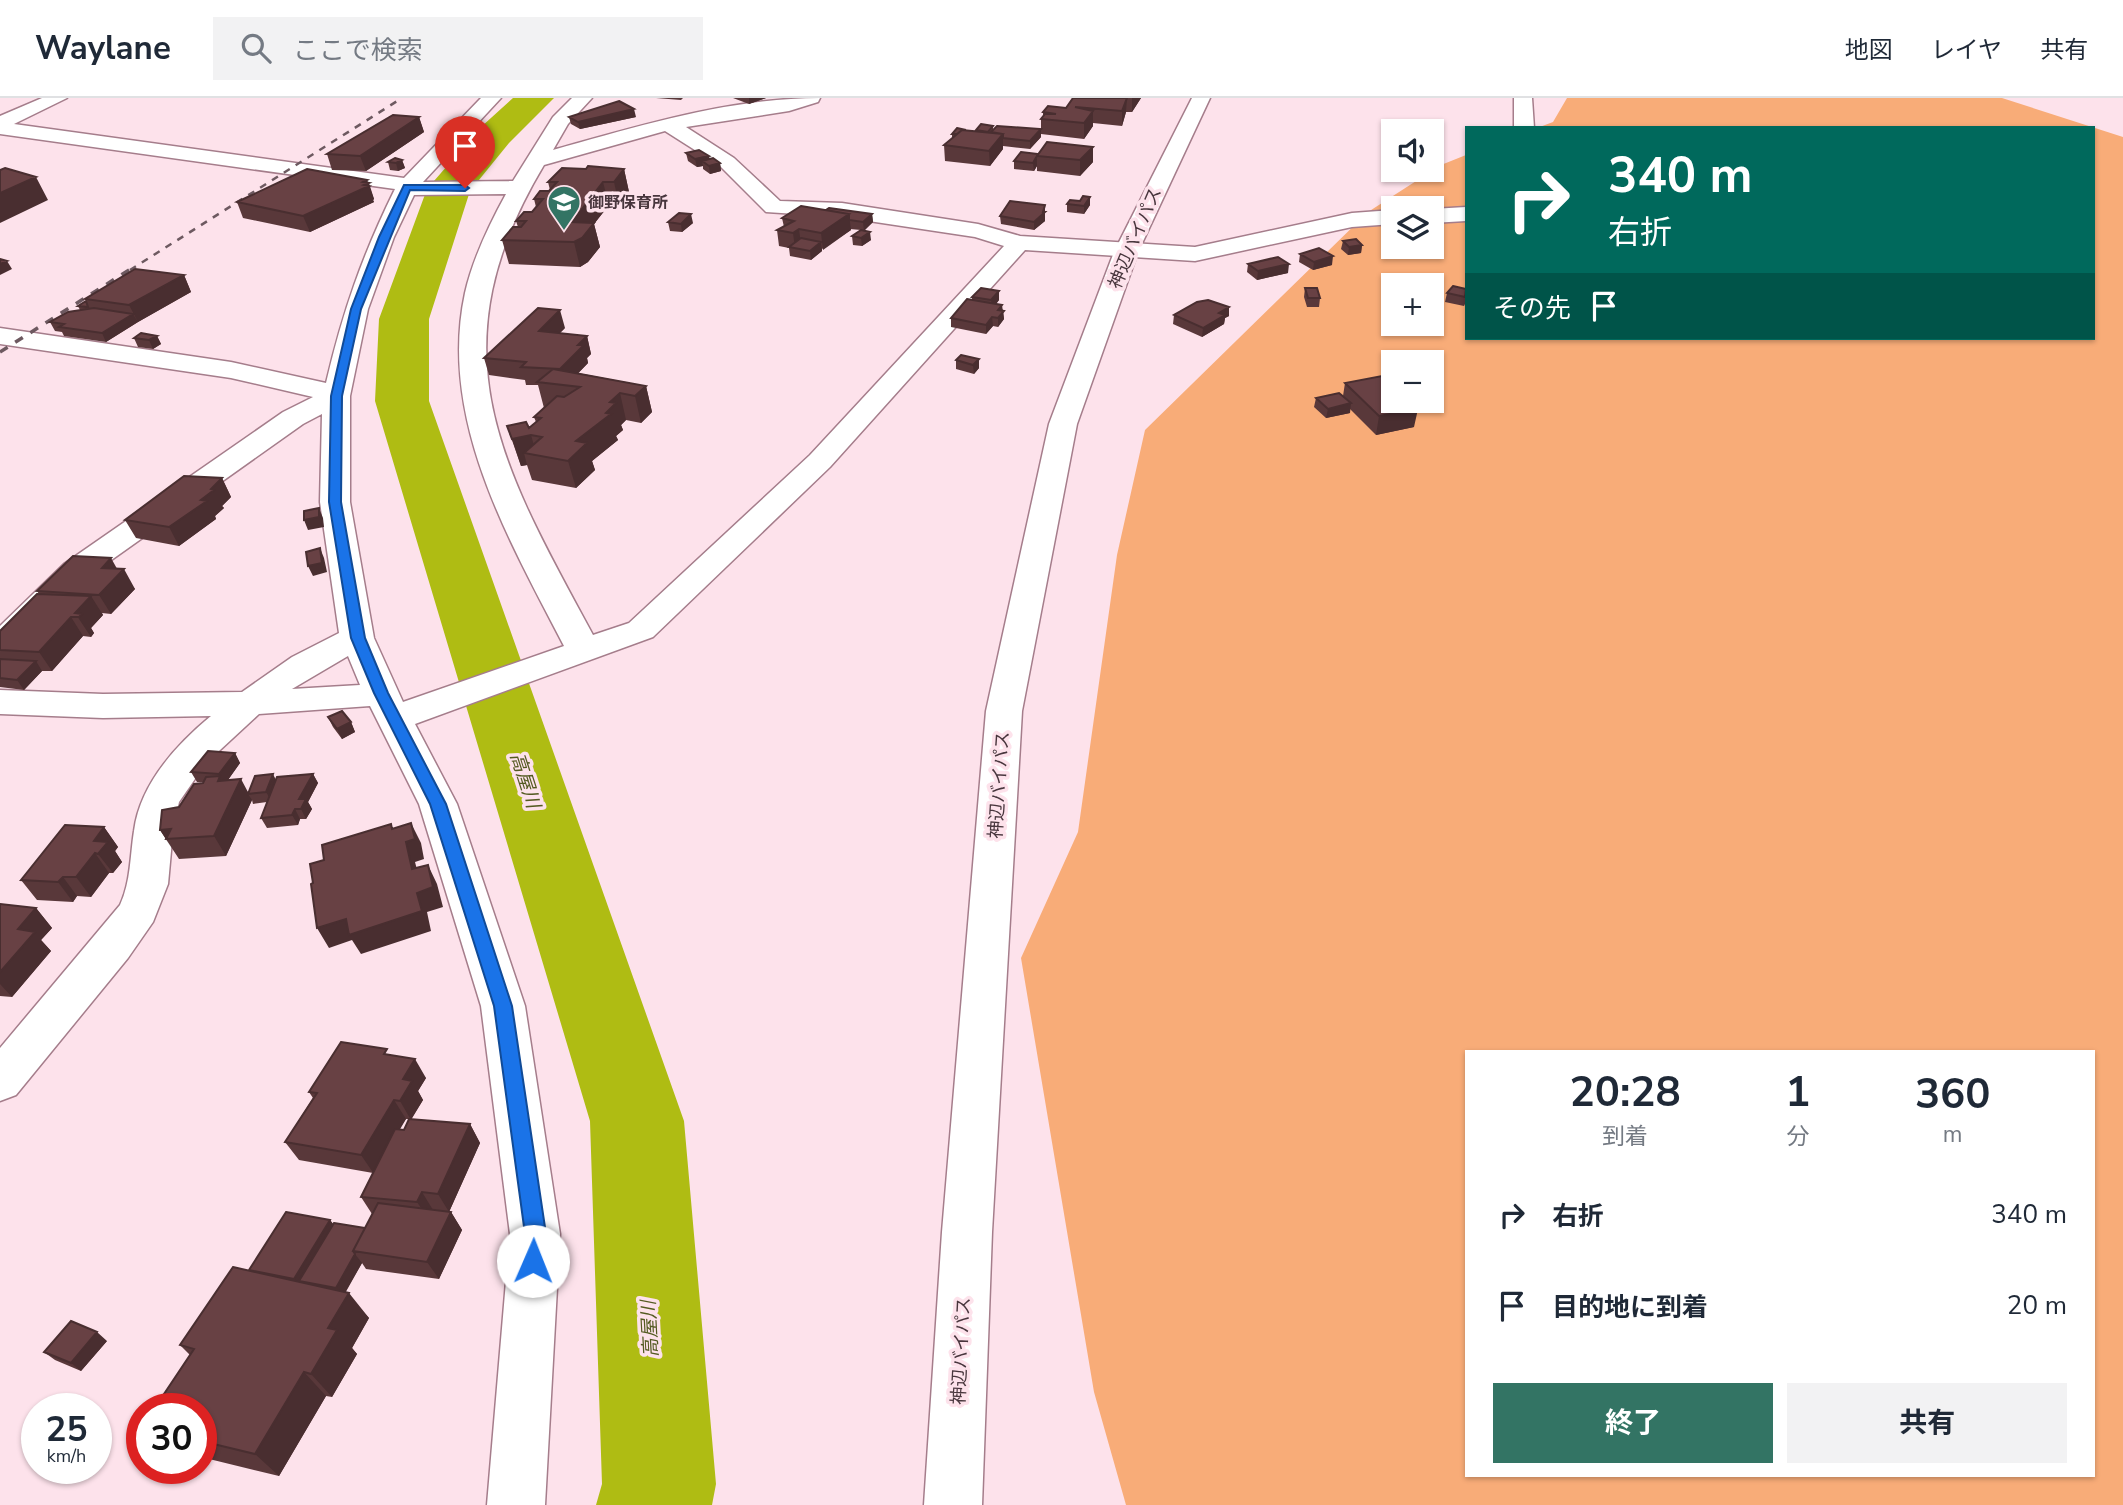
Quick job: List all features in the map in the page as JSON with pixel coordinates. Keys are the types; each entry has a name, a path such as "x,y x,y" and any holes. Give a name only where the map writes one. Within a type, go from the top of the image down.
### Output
{"main road":[{"path":"0,123 58,98"},
{"path":"492,98 413,188 356,309 336,396 335,502 358,638 398,707 438,804 503,1006 535,1234 516,1505"},
{"path":"575,653 494,460 475,400 475,306 494,238 516,187 561,121 583,98"},
{"path":"536,161 668,124 789,105 811,98"},
{"name":"神辺バイパス","path":"953,1505 967,1232 1004,711 1063,424 1126,252 1201,98"},
{"path":"1523,98 1524,126"},
{"path":"668,124 727,162 774,207 842,210 978,232 1019,243 1126,252 1214,251 1352,220 1381,219"},
{"path":"0,128 395,182 413,188 516,187"},
{"path":"1444,215 1465,214"},
{"path":"0,702 60,706 346,700 398,707 641,631 820,461 1019,243"},
{"path":"0,336 232,370 315,388 336,396"},
{"path":"0,645 75,571 111,544 293,418 336,396"},
{"path":"0,1081 102,960 137,912 151,881 160,802 198,746 249,704 331,649 358,638"}],"shaded area":[{"path":"1567,98 2002,98 2089,126 1542,126 1553,122"},
{"path":"2095,128 2123,137 2123,1505 1126,1505 1094,1392 1021,958 1078,832 1117,555 1145,430 1368,212 1381,204 1381,259 1444,259 1444,196 1393,196 1415,182 1444,182 1444,164 1465,155 1465,340 2095,340"}],"building":[{"path":"1073,98 1127,98 1122,111 1075,107 1093,111 1084,123 1041,119 1045,114 1056,114 1043,112 1048,106 1066,108"},
{"path":"619,101 634,109 578,122 569,117"},
{"path":"393,115 419,117 360,156 327,154"},
{"path":"981,124 993,126 988,132 976,130"},
{"path":"997,126 1041,129 1030,141 1003,138 1003,134 991,132"},
{"path":"957,128 966,130 952,134"},
{"path":"962,130 1003,134 989,151 944,145"},
{"path":"1047,142 1093,147 1080,160 1037,156"},
{"path":"699,150 709,156 695,159 686,153"},
{"path":"1021,152 1038,154 1033,163 1014,161"},
{"path":"395,158 402,160 396,163 388,162"},
{"path":"713,158 720,163 709,166 702,161"},
{"path":"588,166 624,169 614,182 603,182 572,222 594,223 582,238 574,242 502,240 513,227 521,227 526,221 516,221 524,212 532,212 543,199 534,199 540,191 549,191 557,182 548,182 562,168 586,169"},
{"path":"5,168 36,177 0,193 0,170"},
{"path":"307,169 367,180 363,182 369,183 364,185 369,186 303,216 237,202"},
{"path":"1083,196 1090,197 1084,206 1067,204 1070,200 1080,201"},
{"path":"1010,201 1045,205 1045,212 1034,222 1000,216"},
{"path":"801,206 849,214 821,233 799,229 793,233 777,230 794,221 782,218"},
{"path":"829,208 872,214 863,222 849,220 849,214 826,210"},
{"path":"679,213 691,214 681,224 668,222"},
{"path":"861,230 870,232 861,238 852,236"},
{"path":"801,238 821,242 810,251 789,247"},
{"path":"1356,239 1362,245 1349,247 1343,241"},
{"path":"1319,248 1333,256 1314,262 1300,254"},
{"path":"1278,257 1289,264 1258,271 1248,264"},
{"path":"135,269 184,275 129,305 85,299"},
{"path":"1453,286 1465,289 1465,297 1447,293"},
{"path":"981,288 999,291 991,300 972,297"},
{"path":"1305,288 1317,288 1320,298 1308,298"},
{"path":"967,299 1002,305 998,310 1004,311 998,318 992,317 986,325 951,318"},
{"path":"1208,300 1229,307 1219,313 1225,315 1203,328 1174,315 1197,302"},
{"path":"94,308 133,314 102,333 59,327 64,324 50,322 68,312"},
{"path":"538,308 560,310 539,331 587,336 578,345 584,345 560,369 521,367 526,362 484,358"},
{"path":"141,333 157,336 149,340 134,338"},
{"path":"961,355 979,359 973,365 956,360"},
{"path":"553,369 646,386 635,396 620,393 610,402 616,403 606,413 611,414 576,441 587,443 568,461 524,453 542,437 531,435 512,439 507,426 526,422 529,428 541,418 534,417 557,396 564,397 580,387 537,382"},
{"path":"1381,376 1381,413 1396,413 1379,416 1345,383"},
{"path":"1339,393 1351,403 1328,409 1316,398"},
{"path":"184,476 222,478 211,489 214,490 201,500 207,501 169,527 125,520"},
{"path":"319,508 319,517 304,520 304,511"},
{"path":"320,548 322,563 308,566 306,552"},
{"path":"73,556 111,558 102,568 124,569 99,595 37,591"},
{"path":"37,594 91,596 75,613 82,614 79,617 71,617 39,652 0,650 0,631"},
{"path":"0,659 36,661 17,680 0,678"},
{"path":"342,711 351,722 337,729 328,717"},
{"path":"208,751 235,753 219,774 191,772"},
{"path":"273,774 266,792 248,794 255,776"},
{"path":"313,774 299,799 306,799 301,809 295,809 292,815 261,818 277,777"},
{"path":"220,776 218,781 241,779 214,836 166,839 171,829 160,830 162,810 179,807 194,784 203,783 206,777"},
{"path":"411,823 415,839 406,842 412,869 428,865 433,887 417,893 422,911 349,935 346,919 317,928 310,864 324,860 322,845 391,824 392,829"},
{"path":"65,825 104,827 94,841 108,842 98,854 95,853 76,877 63,877 58,882 21,880"},
{"path":"0,904 36,908 18,929 35,932 0,972"},
{"path":"341,1042 387,1049 384,1054 415,1059 403,1079 412,1081 400,1101 394,1100 361,1155 285,1142 317,1093 309,1092"},
{"path":"409,1119 470,1124 438,1194 422,1192 417,1202 361,1197 395,1129 404,1130"},
{"path":"378,1203 451,1212 427,1262 353,1251"},
{"path":"286,1212 330,1220 294,1279 249,1270"},
{"path":"334,1223 365,1228 353,1251 355,1254 336,1288 299,1281"},
{"path":"233,1267 349,1293 328,1328 337,1330 311,1374 304,1372 255,1454 217,1445 217,1393 165,1393 194,1349 180,1345"},
{"path":"71,1321 97,1332 71,1363 44,1352"}],"waterway":[{"name":"高屋川","path":"535,98 495,135 449,189 404,319 402,401 637,1121 659,1484 654,1505"}],"railway":[{"path":"130,270 402,98"},
{"path":"0,352 132,268"}],"place":[{"name":"御野保育所","path":"564,232"}],"route":[{"path":"465,188 407,187 383,237 356,309 336,396 335,502 358,638 381,693 438,804 503,1006 535,1234 533,1261"}]}
